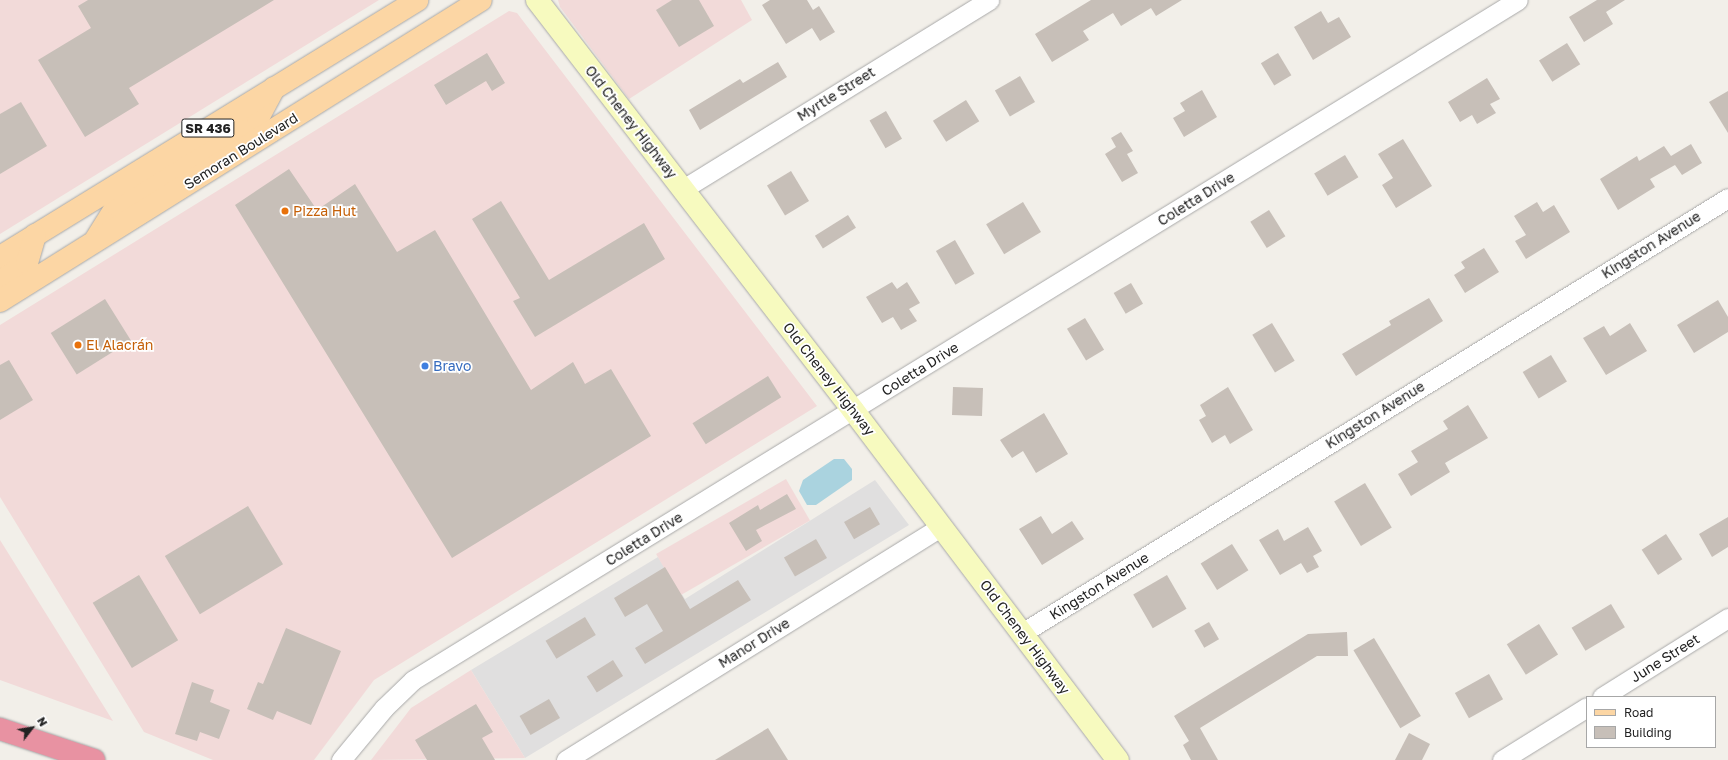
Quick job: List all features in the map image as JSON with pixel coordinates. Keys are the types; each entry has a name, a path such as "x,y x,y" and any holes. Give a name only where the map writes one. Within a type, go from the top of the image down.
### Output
{"highway":[{"path":"0,729 94,760"}],"main road":[{"name":"SR 436","path":"0,257 417,0"},
{"name":"Semoran Boulevard","path":"0,301 94,244 481,0"},
{"path":"94,244 117,205 258,118 275,87"},
{"path":"0,287 8,276 27,263 35,235"}],"street":[{"name":"Old Cheney Highway","path":"537,0 853,410 1118,760"},
{"name":"Myrtle Street","path":"682,189 989,0"},
{"name":"Coletta Drive","path":"341,760 384,708 413,680 1518,0"},
{"name":"Kingston Avenue","path":"1022,633 1728,198"},
{"name":"Manor Drive","path":"566,760 941,527"},
{"name":"June Street","path":"1604,696 1728,618"},
{"path":"1502,760 1586,708"}],"shaded area":[{"path":"0,0 379,0 0,234"},
{"path":"558,0 741,0 752,20 629,99 560,7"},
{"path":"509,11 517,13 817,406 374,680 314,760 213,760 144,732 0,497 0,325"},
{"path":"786,479 810,521 680,596 656,554"},
{"path":"875,480 909,525 525,758 471,670 658,557 685,599"},
{"path":"0,540 113,721 0,680"},
{"path":"471,670 525,758 371,760 411,708"}],"water":[{"path":"834,459 844,459 852,469 852,480 816,505 807,505 799,491 803,480"}],"building":[{"path":"88,0 274,0 129,88 139,104 85,137 38,60 91,28 78,6"},
{"path":"672,0 699,0 714,26 679,47 656,10"},
{"path":"770,0 807,0 813,10 819,6 835,32 820,41 812,28 786,44 762,5"},
{"path":"1091,0 1182,0 1156,16 1151,8 1121,26 1113,13 1083,31 1089,40 1052,62 1035,34"},
{"path":"1597,0 1625,0 1606,12 1613,24 1584,42 1569,17"},
{"path":"1321,11 1328,23 1339,17 1351,37 1313,60 1294,27"},
{"path":"1567,43 1580,64 1552,82 1539,60"},
{"path":"487,53 505,83 492,91 486,81 446,105 434,85"},
{"path":"1278,53 1291,75 1274,86 1261,63"},
{"path":"778,62 787,77 700,130 689,110 740,79 743,83"},
{"path":"1020,76 1035,102 1010,116 995,90"},
{"path":"1487,78 1500,99 1490,104 1496,113 1477,124 1472,115 1460,122 1448,102"},
{"path":"1202,90 1217,117 1184,137 1173,118 1185,111 1180,103"},
{"path":"1728,91 1728,133 1709,102"},
{"path":"966,100 979,121 946,142 933,121"},
{"path":"21,102 47,146 0,174 0,114"},
{"path":"886,111 902,139 886,148 870,120"},
{"path":"1121,132 1133,151 1127,154 1138,173 1122,182 1105,154 1116,147 1111,138"},
{"path":"1403,139 1432,186 1396,208 1382,185 1393,178 1378,154"},
{"path":"1691,144 1702,163 1682,175 1675,165 1650,179 1655,187 1618,210 1600,179 1637,156 1639,161 1664,146 1671,156"},
{"path":"1345,155 1358,177 1328,196 1314,174"},
{"name":"Bravo","path":"289,169 317,210 355,184 397,252 435,230 531,390 573,362 585,384 611,369 651,436 452,558 235,205"},
{"path":"791,171 809,201 785,215 767,185"},
{"path":"501,201 549,280 644,223 665,259 535,337 513,301 520,298 472,219"},
{"path":"1023,202 1041,232 1004,254 986,224"},
{"path":"1537,202 1543,212 1554,205 1570,232 1526,259 1515,241 1526,235 1514,216"},
{"path":"1269,210 1285,236 1267,248 1250,222"},
{"path":"848,215 856,228 823,248 815,236"},
{"path":"955,240 974,274 955,285 936,251"},
{"path":"1484,248 1499,272 1465,293 1454,275 1465,268 1461,262"},
{"path":"892,282 897,289 907,282 920,303 909,309 917,321 901,330 893,317 882,323 866,297"},
{"path":"1131,283 1143,304 1126,314 1114,293"},
{"path":"1429,298 1443,321 1356,376 1342,354 1391,325 1389,321"},
{"path":"105,299 131,341 77,374 51,333"},
{"path":"1718,300 1728,317 1728,332 1694,353 1677,325"},
{"path":"1085,318 1104,350 1086,361 1067,329"},
{"path":"1272,323 1295,361 1275,373 1252,335"},
{"path":"1630,323 1647,351 1606,375 1583,338 1604,326 1610,336"},
{"path":"1551,355 1567,382 1539,399 1523,372"},
{"path":"9,360 33,400 0,420 0,365"},
{"path":"768,376 781,397 706,444 693,423"},
{"path":"953,387 983,388 982,416 952,415"},
{"path":"1228,387 1253,430 1230,444 1225,435 1212,443 1199,420 1206,416 1200,405"},
{"path":"1468,405 1488,438 1445,463 1450,472 1411,496 1398,474 1418,462 1411,451 1448,429 1443,421"},
{"path":"1044,413 1068,454 1036,473 1023,451 1012,458 1000,440"},
{"path":"1365,483 1392,528 1361,546 1334,502"},
{"path":"787,494 796,509 756,530 762,541 746,551 729,523 758,505 760,510"},
{"path":"248,506 283,564 200,614 165,556"},
{"path":"870,507 880,524 854,539 844,522"},
{"path":"1041,516 1052,534 1072,521 1084,539 1042,565 1019,529"},
{"path":"1728,517 1728,547 1712,557 1699,534"},
{"path":"1308,527 1322,551 1313,556 1319,567 1307,573 1301,563 1280,575 1259,540 1278,529 1284,541"},
{"path":"1666,534 1682,559 1658,575 1642,550"},
{"path":"816,539 827,558 795,577 784,558"},
{"path":"1232,544 1248,570 1217,590 1201,564"},
{"path":"665,567 690,609 738,580 751,600 645,664 635,648 663,631 647,604 625,617 614,598"},
{"path":"139,575 178,640 132,668 93,603"},
{"path":"1167,575 1186,609 1153,628 1133,594"},
{"path":"1611,604 1625,627 1585,651 1572,628"},
{"path":"585,617 596,635 556,659 546,641"},
{"path":"1209,622 1219,639 1204,648 1194,630"},
{"path":"1539,624 1558,655 1526,675 1507,644"},
{"path":"286,628 341,651 311,725 277,711 273,720 247,709 258,682 263,684"},
{"path":"1347,632 1348,656 1317,656 1200,728 1218,760 1191,760 1183,745 1189,741 1174,716 1308,634"},
{"path":"1374,638 1421,716 1400,728 1353,650"},
{"path":"613,660 623,676 597,693 587,676"},
{"path":"1489,674 1503,699 1469,718 1455,693"},
{"path":"192,682 214,690 210,702 230,710 219,739 200,732 197,741 175,734"},
{"path":"549,699 560,718 531,735 520,716"},
{"path":"476,704 493,732 482,738 495,760 427,760 415,740"},
{"path":"768,728 788,760 715,760"},
{"path":"1409,733 1430,744 1422,760 1395,760"}],"place":[{"name":"Pizza Hut","path":"285,211"},
{"name":"El Alacrán","path":"78,345"},
{"name":"Bravo","path":"425,366"}]}
